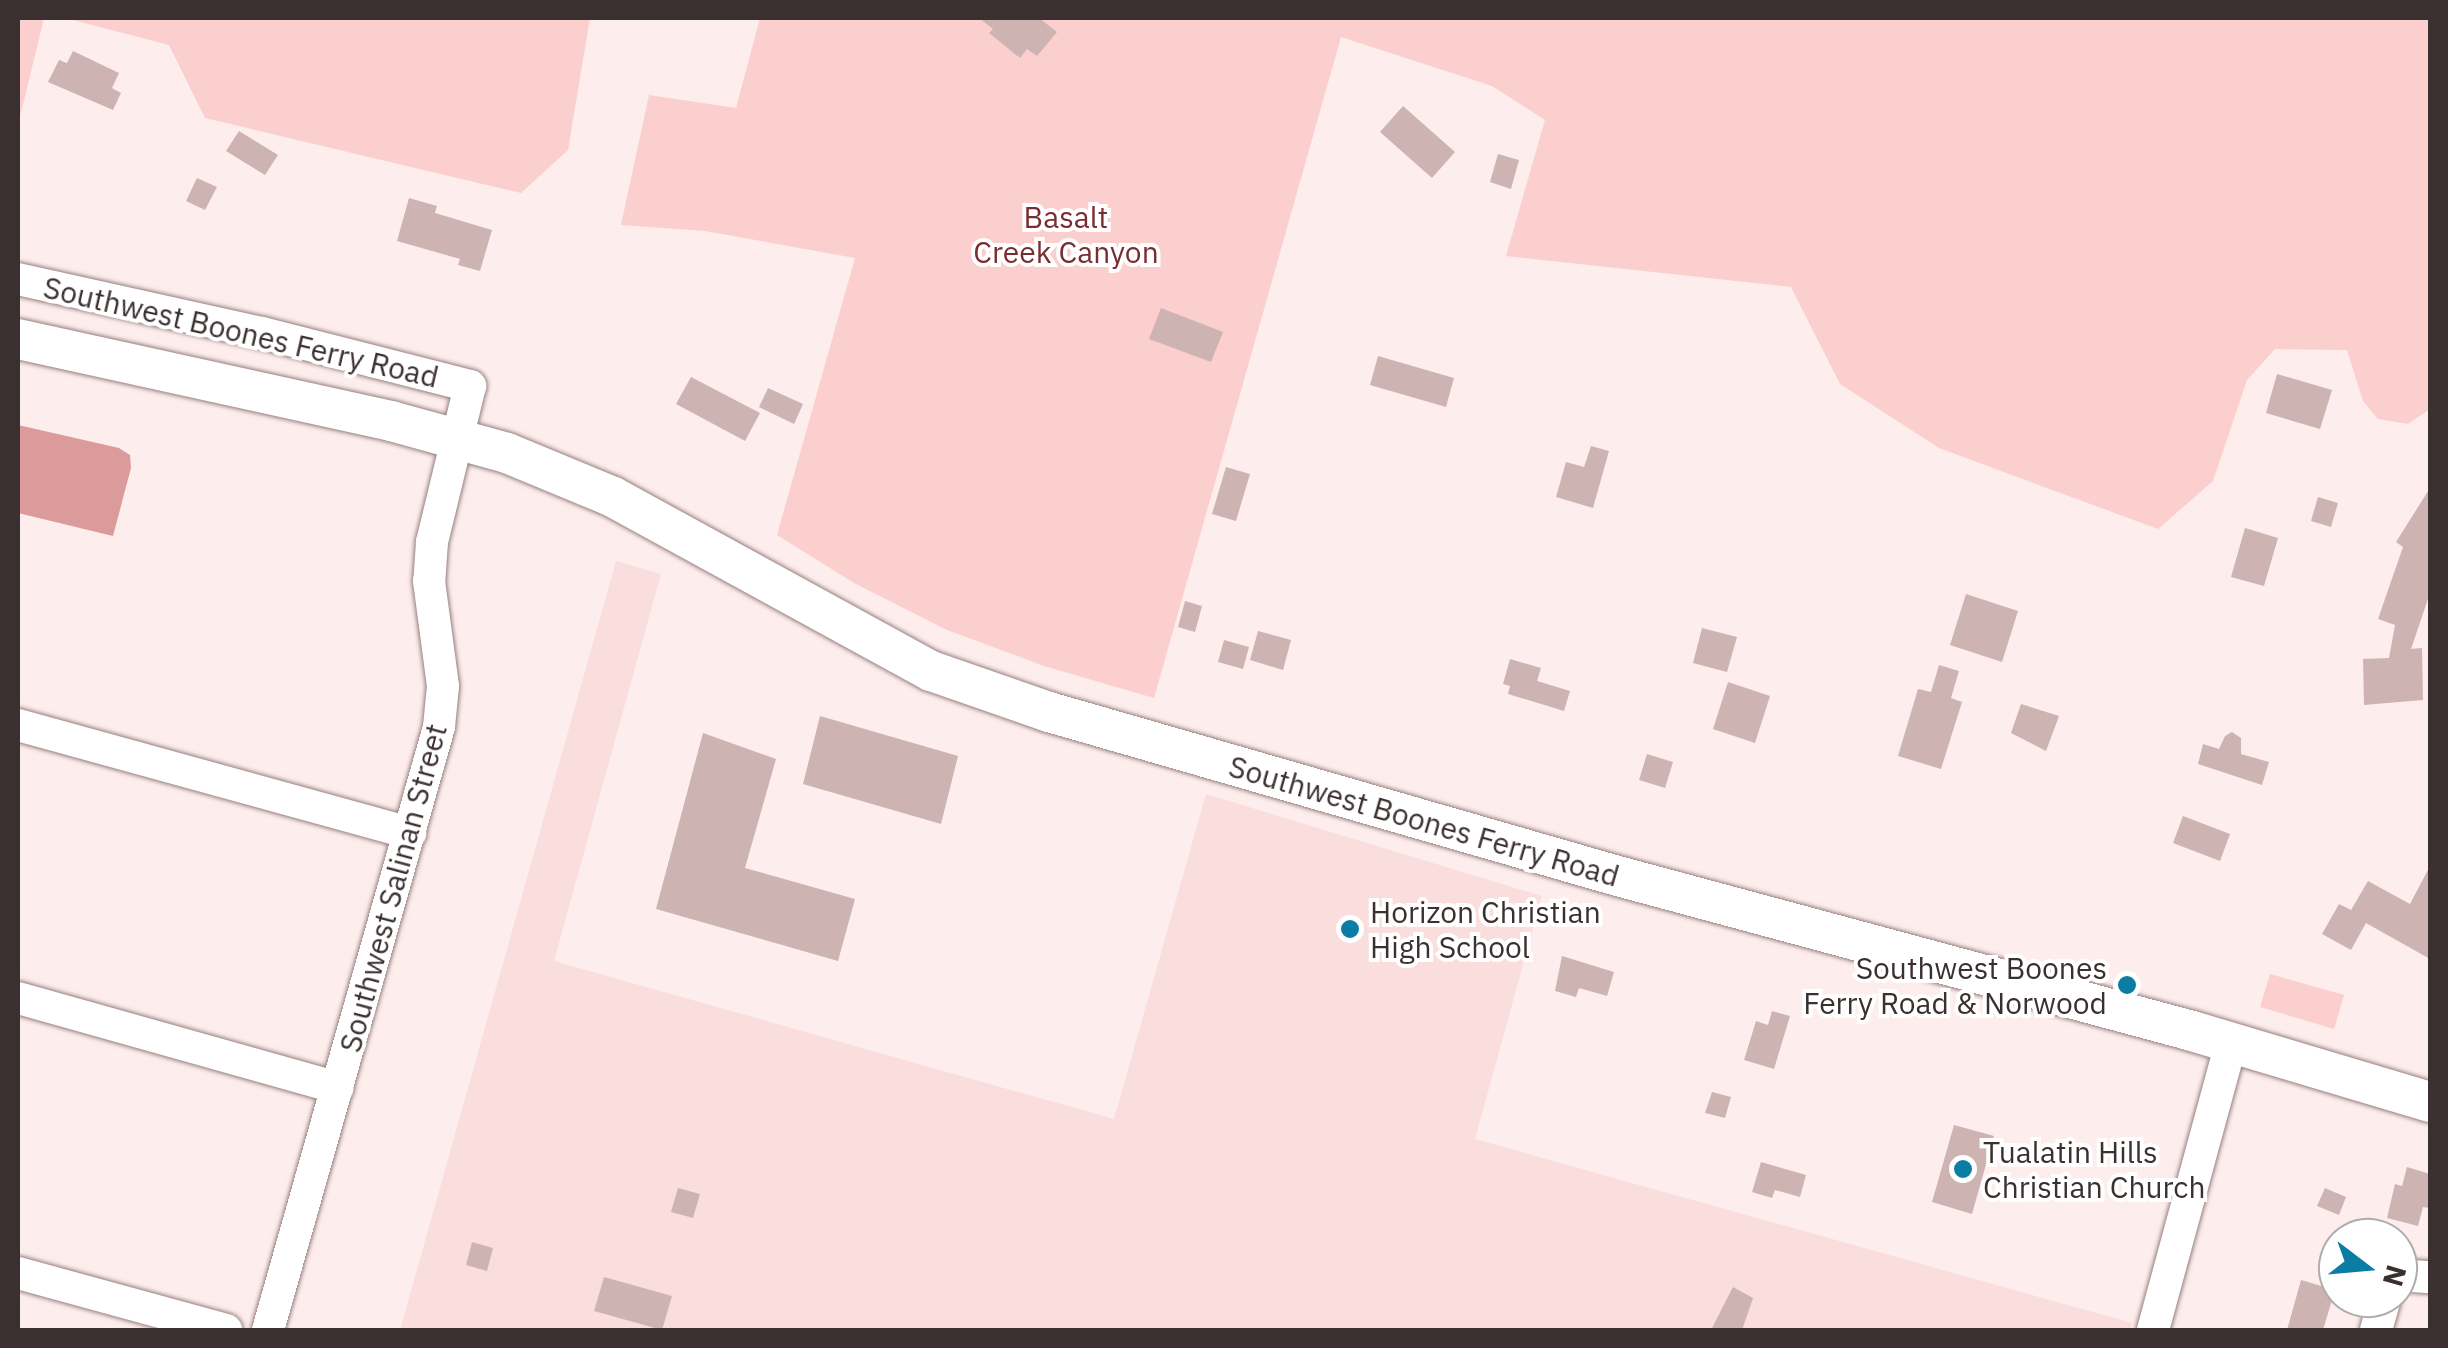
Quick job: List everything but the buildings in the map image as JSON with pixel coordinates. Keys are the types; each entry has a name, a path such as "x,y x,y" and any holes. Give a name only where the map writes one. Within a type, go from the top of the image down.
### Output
{"main road":[{"name":"Southwest Boones Ferry Road","path":"18,339 457,438 540,465 613,496 890,651 971,686 1614,875 2231,1042 2430,1102"}],"street":[{"name":"Southwest Boones Ferry Road","path":"18,279 262,333 470,386 457,438"},
{"name":"Southwest Salinan Street","path":"268,1330 440,727 444,686 429,580 432,542 457,438"},
{"path":"18,725 410,833"},
{"path":"18,998 338,1088"},
{"path":"2153,1330 2231,1042"},
{"path":"18,1272 226,1330"}],"shaded area":[{"path":"18,425 119,448 130,455 131,468 113,536 18,513"},
{"name":"Horizon Christian High School","path":"616,561 661,574 554,961 1114,1119 1206,794 1542,896 1475,1139 2132,1323 2130,1330 400,1330"}],"green space":[{"path":"18,18 44,18 18,125"},
{"path":"65,18 590,18 568,150 521,193 205,118 169,45"},
{"name":"Basalt Creek Canyon","path":"760,18 2430,18 2430,409 2408,424 2378,419 2363,401 2347,350 2275,349 2247,380 2213,481 2158,529 1939,448 1840,384 1791,287 1506,256 1545,120 1492,86 1341,37 1154,698 1044,666 947,630 854,583 777,535 855,258 705,231 621,225 649,95 736,108"},
{"path":"2270,974 2344,995 2334,1029 2260,1007"}],"place":[{"name":"Horizon Christian High School","path":"1350,929"},
{"name":"Southwest Boones Ferry Road & Norwood","path":"2127,985"},
{"name":"Tualatin Hills Christian Church","path":"1963,1169"}]}
